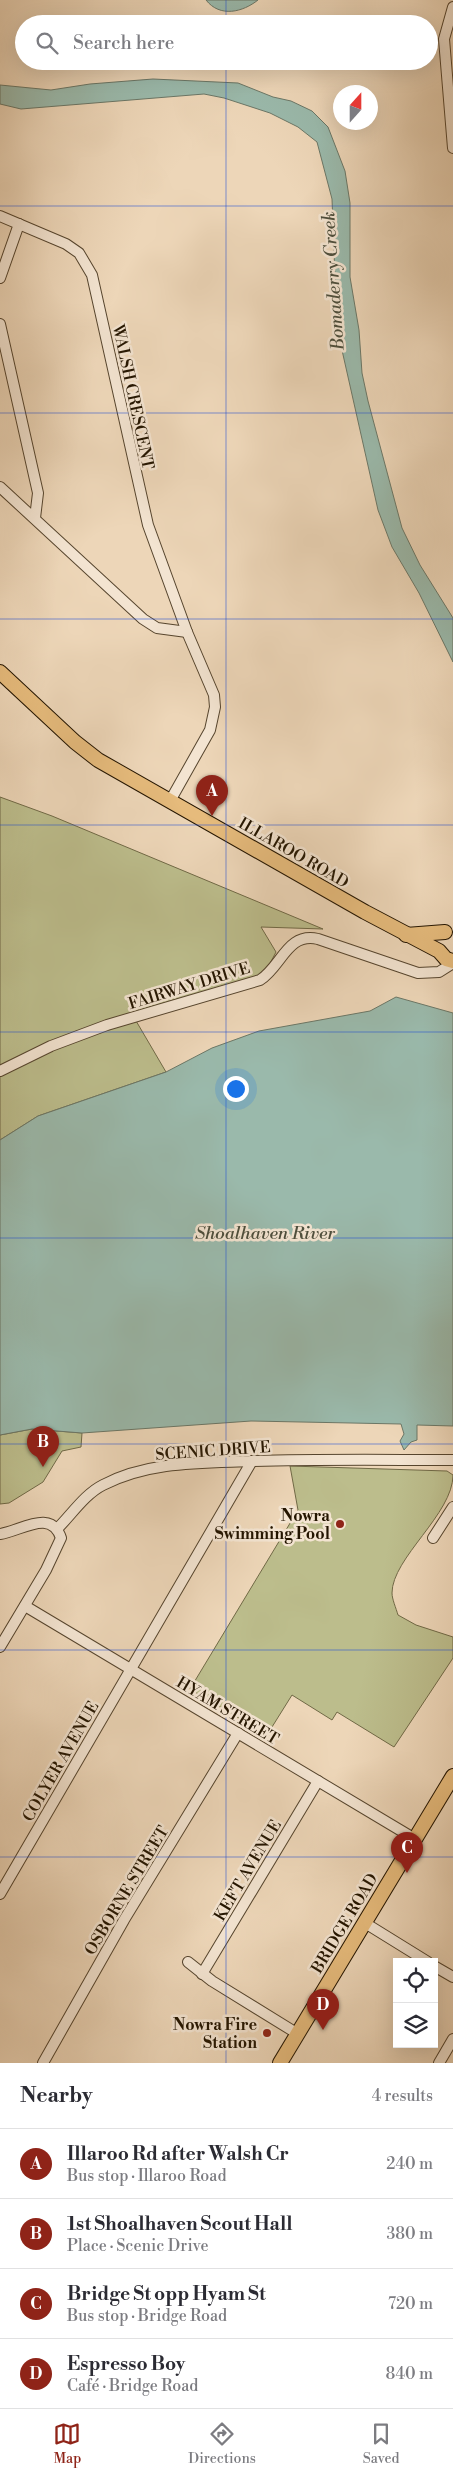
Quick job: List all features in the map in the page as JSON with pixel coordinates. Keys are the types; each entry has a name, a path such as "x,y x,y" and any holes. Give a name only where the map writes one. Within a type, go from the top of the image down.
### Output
{"main road":[{"name":"ILLAROO ROAD","path":"0,672 86,751 170,801 447,958"},
{"path":"405,935 449,930"},
{"path":"447,958 438,940 449,930"},
{"name":"BRIDGE ROAD","path":"280,2063 453,1776"}],"street":[{"path":"453,7 445,29 449,50 453,148"},
{"name":"WALSH CRESCENT","path":"0,216 66,244 79,253 92,275 148,525 187,632 214,695 215,707 210,730 170,801"},
{"path":"0,278 19,224"},
{"path":"0,324 38,493 35,518"},
{"path":"0,487 143,618 157,628 187,632"},
{"name":"FAIRWAY DRIVE","path":"0,1071 51,1046 107,1025 260,980 273,969 293,942 305,938 318,939 418,973 432,973 432,968 447,958"},
{"name":"SCENIC DRIVE","path":"57,1528 88,1496 102,1485 122,1476 167,1466 329,1459 453,1460"},
{"name":"COLYER AVENUE","path":"0,1894 131,1670 132,1664 252,1461"},
{"path":"433,1538 453,1507"},
{"path":"0,1534 43,1521 57,1528 61,1542 0,1647"},
{"name":"HYAM STREET","path":"25,1606 415,1839"},
{"name":"OSBORNE STREET","path":"43,2063 124,1920 238,1733"},
{"name":"KEFT AVENUE","path":"202,1974 318,1781"},
{"path":"365,1923 422,1958"},
{"path":"188,1962 202,1974 298,2034"},
{"path":"438,1968 453,1977"},
{"path":"439,2063 453,2039"}],"green space":[{"path":"0,797 52,816 323,929 261,927 276,952 265,973 246,983 132,1014 166,1072 38,1116 0,1140"},
{"path":"32,1429 82,1433 81,1447 62,1451 43,1482 9,1503 0,1504 0,1435"},
{"path":"290,1466 447,1471 453,1475 450,1490 443,1505 402,1565 395,1579 392,1593 398,1615 416,1625 453,1637 453,1658 394,1747 337,1712 332,1720 292,1695 267,1735 190,1689 298,1510"}],"water":[{"path":"206,0 258,0 246,8 225,11 212,6"},
{"path":"153,79 238,83 273,97 291,101 312,111 328,127 345,171 350,203 350,277 359,330 362,373 368,401 402,528 420,565 453,618 453,662 419,593 392,547 378,510 337,328 332,199 317,142 298,127 270,113 224,98 204,94 21,109 0,104 0,85 51,90 90,84"},
{"name":"Shoalhaven River","path":"396,997 453,1013 453,1426 417,1425 417,1440 411,1442 404,1450 400,1441 404,1434 401,1424 251,1421 82,1433 32,1429 0,1435 0,1140 38,1116 166,1072 212,1048 259,1031 370,1011"}],"place":[{"name":"Illaroo Rd after Walsh Cr","path":"212,816"},
{"name":"1st Shoalhaven Scout Hall","path":"43,1467"},
{"name":"Nowra Swimming Pool","path":"340,1524"},
{"name":"Bridge St opp Hyam St","path":"407,1873"},
{"name":"Espresso Boy","path":"323,2030"},
{"name":"Nowra Fire Station","path":"267,2033"}],"water label":[{"name":"Bomaderry Creek","path":"333,281"}]}
